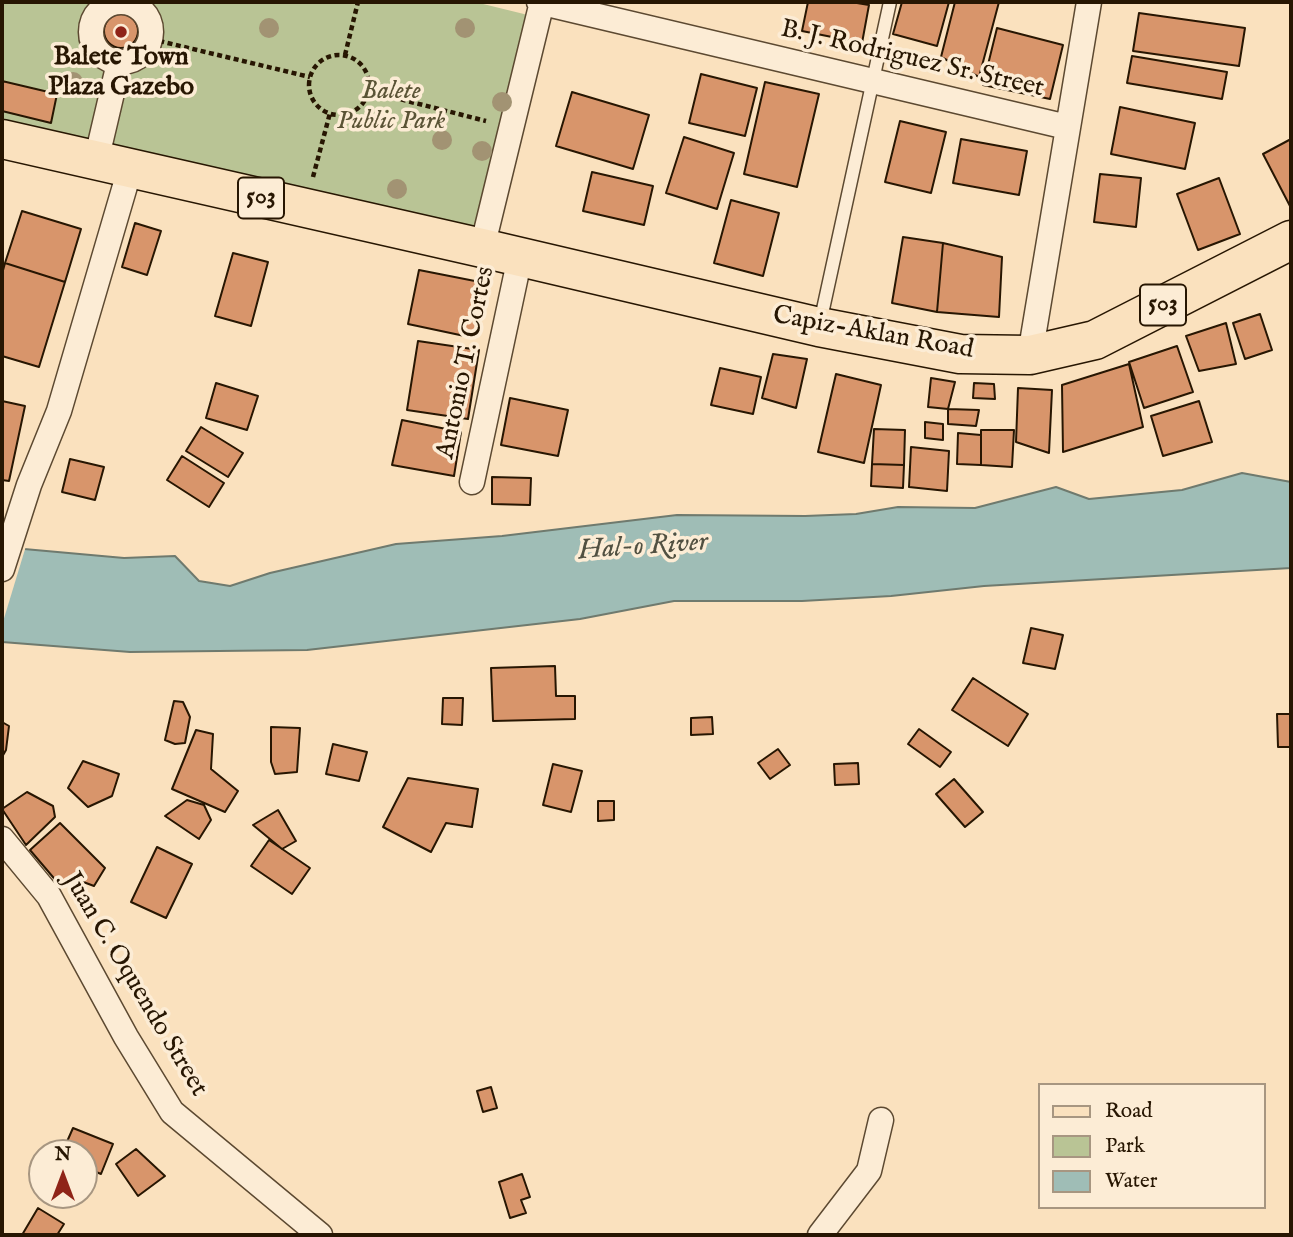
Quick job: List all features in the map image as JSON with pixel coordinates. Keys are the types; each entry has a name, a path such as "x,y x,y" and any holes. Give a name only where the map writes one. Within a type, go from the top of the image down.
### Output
{"main road":[{"name":"503","path":"2,139 520,257"},
{"name":"Capiz-Aklan Road","path":"520,257 819,327 960,354 1030,355 1095,340 1291,240"}],"street":[{"name":"B. J. Rodriguez Sr. Street","path":"541,2 1067,127"},
{"path":"482,248 513,128 541,2"},
{"path":"1030,355 1089,2"},
{"path":"132,3 145,13 149,20 151,38 144,54 135,60 118,63 99,53 91,35 92,25 95,16 111,4 132,3"},
{"path":"2,569 29,485 59,411 113,165 118,63"},
{"name":"Antonio T. Cortes","path":"472,482 520,257"},
{"name":"Juan C. Oquendo Street","path":"2,839 49,896 126,1037 172,1112 320,1235"},
{"path":"820,1235 869,1171 881,1119"}],"lane":[{"path":"819,327 890,2"}],"path":[{"path":"345,55 358,2"},
{"path":"151,38 310,77"},
{"path":"345,55 354,58 364,68 369,82 368,91 359,107 351,112 341,115 330,113 321,109 310,94 310,77 321,60 329,56 345,55"},
{"path":"368,91 513,128"},
{"path":"305,209 330,113"}],"green space":[{"name":"Balete Public Park","path":"2,2 475,2 528,15 476,236 2,126"}],"water":[{"name":"Hal-o River","path":"1242,473 1291,482 1291,568 984,586 891,596 802,601 674,601 580,619 307,650 130,652 2,642 2,547 124,558 175,556 199,581 230,586 270,573 396,544 502,536 677,515 805,516 856,514 898,507 975,508 1056,487 1089,499 1182,490"}],"pier":[{"path":"2,544 26,546 2,625"}],"building":[{"path":"808,2 851,2 869,5 862,43 802,31"},
{"path":"902,2 949,2 937,46 893,34"},
{"path":"955,2 999,2 979,77 941,57"},
{"path":"1139,13 1245,28 1239,66 1133,51"},
{"name":"Balete Town Plaza Gazebo","path":"121,14 133,19 138,31 133,43 121,48 109,43 104,31 109,19"},
{"path":"997,28 1063,45 1050,99 983,85"},
{"path":"1132,56 1227,72 1222,99 1127,83"},
{"path":"701,74 757,88 745,136 689,123"},
{"path":"2,81 57,94 51,123 2,111"},
{"path":"765,82 819,94 797,187 744,174"},
{"path":"572,92 649,115 633,169 556,146"},
{"path":"1120,107 1195,123 1185,169 1111,154"},
{"path":"900,121 946,132 931,193 885,182"},
{"path":"684,137 734,153 717,209 666,193"},
{"path":"961,139 1027,151 1019,195 953,183"},
{"path":"1291,139 1291,208 1263,154"},
{"path":"592,172 653,186 644,225 583,211"},
{"path":"1100,174 1141,178 1136,227 1094,222"},
{"path":"1219,178 1240,234 1198,250 1177,194"},
{"path":"731,200 779,213 763,276 714,263"},
{"path":"22,211 81,229 65,282 5,263"},
{"path":"135,223 161,231 147,275 122,267"},
{"path":"903,237 943,243 937,312 892,303"},
{"path":"943,243 1002,257 999,317 937,312"},
{"path":"233,253 268,262 251,326 215,316"},
{"path":"5,263 65,282 39,367 2,356 2,274"},
{"path":"419,270 485,283 474,338 408,324"},
{"path":"1260,314 1272,350 1245,359 1233,323"},
{"path":"1226,323 1236,364 1199,371 1186,336"},
{"path":"418,341 479,350 468,419 407,410"},
{"path":"1177,346 1193,392 1144,408 1129,362"},
{"path":"773,354 807,359 796,408 762,398"},
{"path":"1129,364 1143,427 1063,452 1062,385"},
{"path":"720,368 761,377 753,414 711,405"},
{"path":"836,374 881,385 864,463 818,452"},
{"path":"931,378 955,382 948,409 928,407"},
{"path":"216,383 258,396 247,430 206,418"},
{"path":"974,383 994,384 995,399 973,398"},
{"path":"1018,388 1052,390 1049,453 1016,442"},
{"path":"510,398 568,410 558,456 501,445"},
{"path":"2,401 25,406 9,481 2,480"},
{"path":"1199,401 1212,442 1163,456 1151,416"},
{"path":"948,409 979,410 976,426 948,424"},
{"path":"402,420 461,432 454,476 392,465"},
{"path":"925,422 943,424 943,440 925,438"},
{"path":"201,427 243,453 228,477 186,451"},
{"path":"874,429 905,430 904,465 872,464"},
{"path":"981,430 1014,430 1012,467 981,465"},
{"path":"958,433 981,435 981,465 957,464"},
{"path":"911,447 949,451 947,491 909,487"},
{"path":"182,456 224,483 209,507 167,480"},
{"path":"70,459 104,467 95,500 62,492"},
{"path":"872,464 904,465 903,488 871,486"},
{"path":"492,477 531,478 530,505 492,504"},
{"path":"1031,628 1063,635 1055,669 1023,663"},
{"path":"555,666 556,696 575,696 575,719 493,721 491,668"},
{"path":"973,678 1028,714 1008,746 952,710"},
{"path":"443,698 463,698 462,725 442,724"},
{"path":"174,701 183,702 190,717 185,743 175,744 165,740"},
{"path":"1277,714 1291,714 1291,747 1278,747"},
{"path":"712,717 713,734 691,735 691,718"},
{"path":"2,722 9,726 6,750 2,757"},
{"path":"271,727 300,728 297,772 275,774 271,762"},
{"path":"919,729 951,752 940,767 908,744"},
{"path":"196,730 213,734 211,769 238,791 225,812 172,789"},
{"path":"333,744 367,752 359,781 326,774"},
{"path":"778,749 790,765 770,779 758,763"},
{"path":"83,761 119,774 112,796 88,807 68,788"},
{"path":"858,763 859,784 835,785 834,764"},
{"path":"553,764 582,771 571,812 543,805"},
{"path":"408,778 478,789 472,827 446,823 431,852 383,827"},
{"path":"954,779 983,812 965,827 936,794"},
{"path":"27,792 53,806 55,817 26,845 2,809"},
{"path":"187,800 204,805 211,820 199,839 165,816"},
{"path":"598,801 614,801 614,820 598,821"},
{"path":"278,810 296,841 282,849 253,825"},
{"path":"60,823 105,868 94,886 78,880 58,883 30,850"},
{"path":"269,840 310,868 292,894 251,866"},
{"path":"157,847 192,864 166,918 131,902"},
{"path":"491,1087 497,1108 483,1112 477,1091"},
{"path":"73,1128 113,1144 101,1174 98,1173 98,1139 68,1139"},
{"path":"136,1149 165,1176 138,1196 116,1164"},
{"path":"522,1174 530,1197 521,1200 526,1213 510,1218 499,1182"},
{"path":"37,1209 64,1224 57,1235 22,1235"}],"place":[{"name":"Balete Town Plaza Gazebo","path":"121,32"}]}
